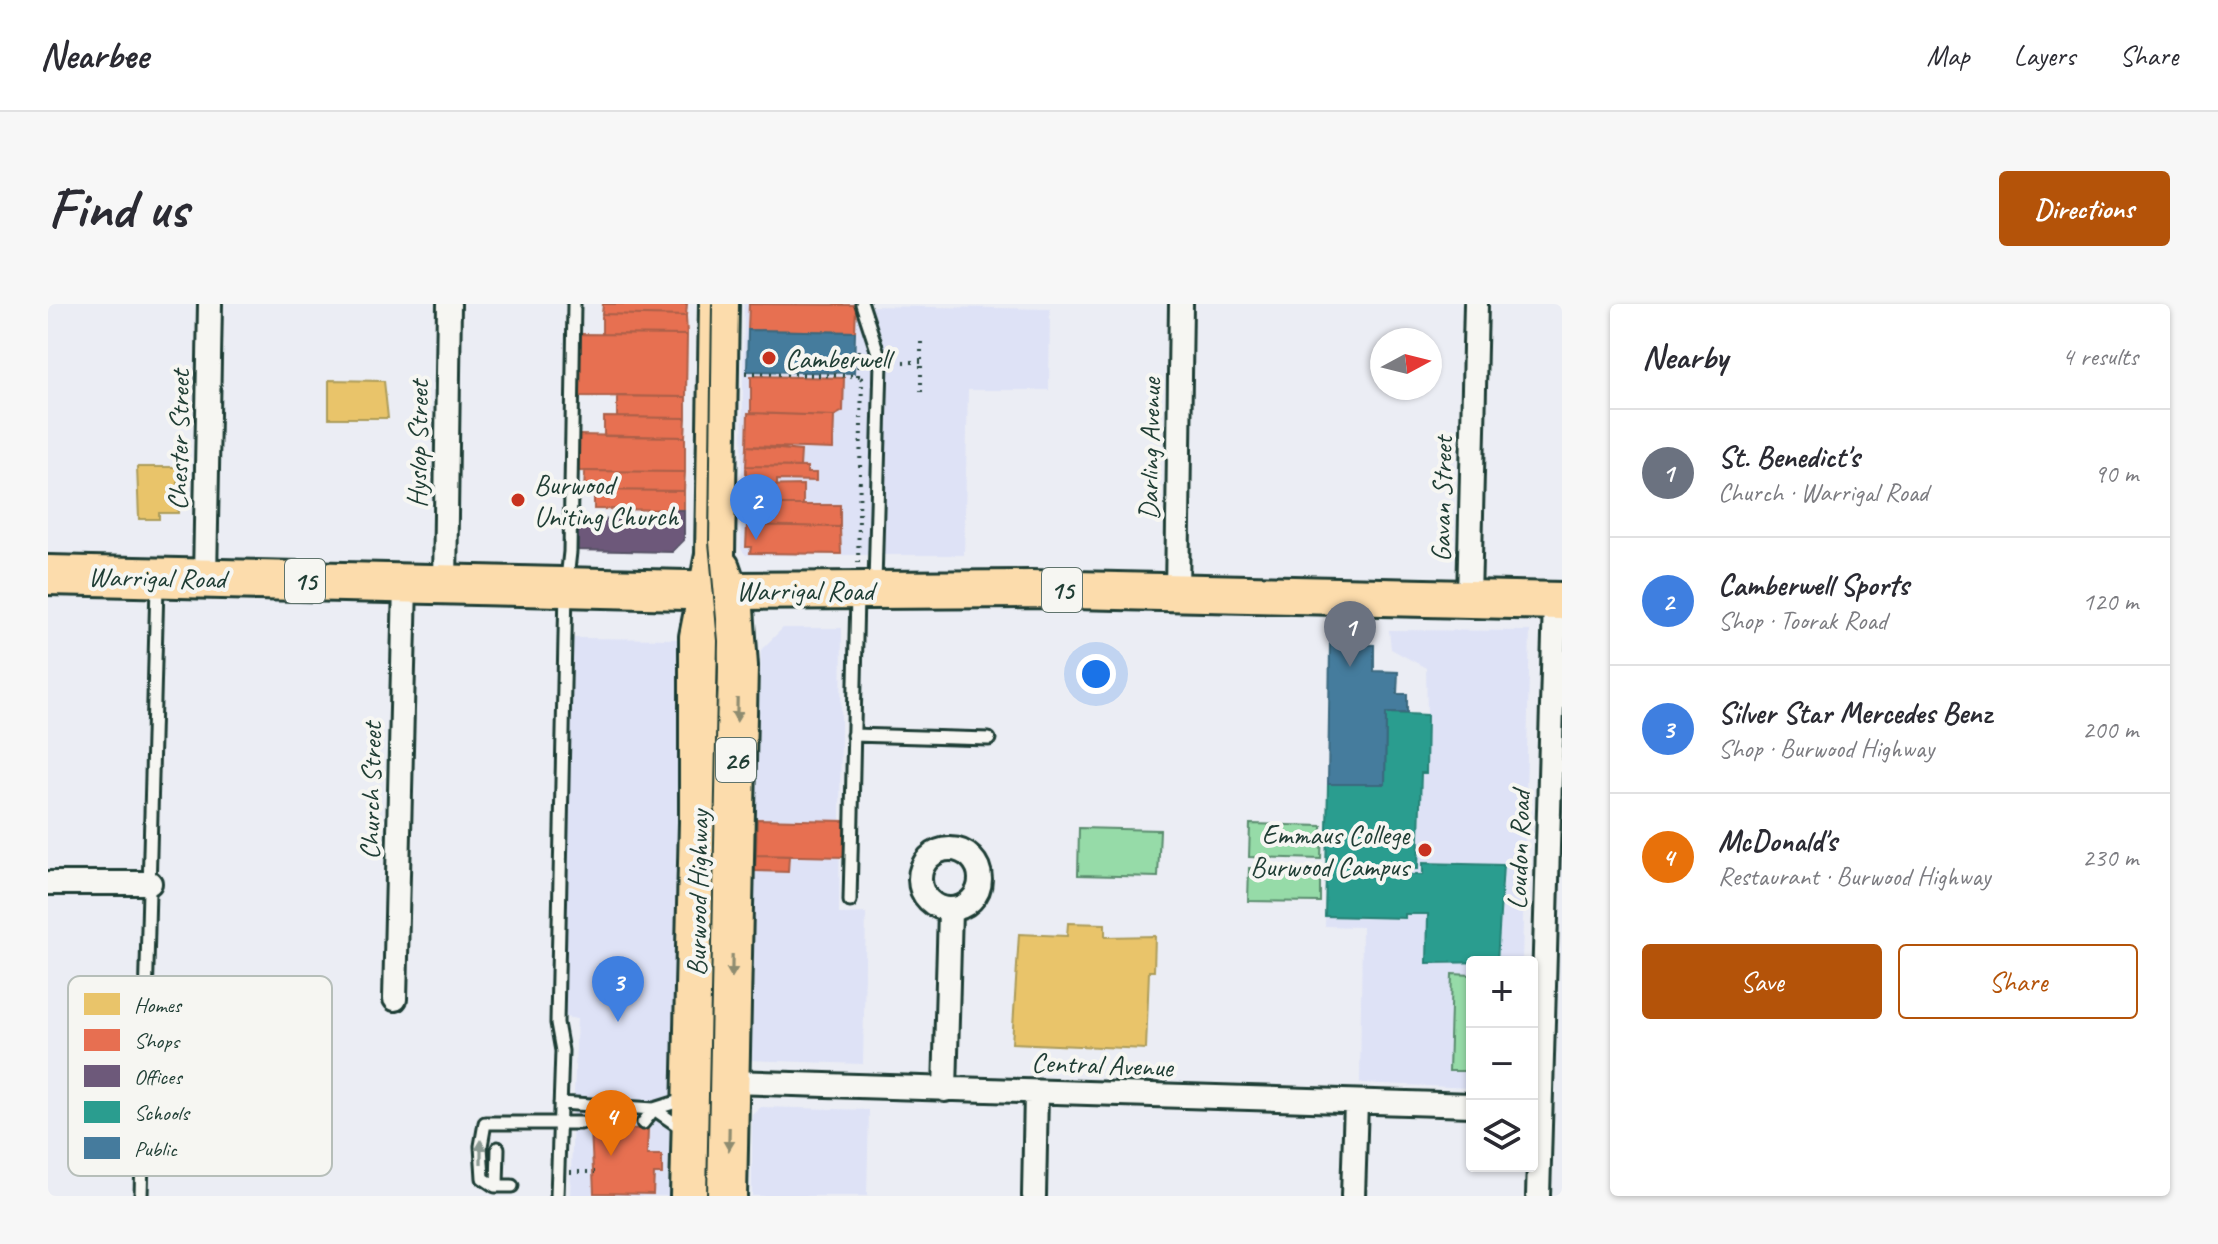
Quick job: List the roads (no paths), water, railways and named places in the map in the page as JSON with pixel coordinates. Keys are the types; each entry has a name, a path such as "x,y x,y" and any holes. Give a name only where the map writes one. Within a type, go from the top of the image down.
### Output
{"highway":[{"name":"26","path":"717,578 719,304"},
{"name":"Warrigal Road","path":"48,575 566,588 717,578"},
{"name":"Burwood Highway","path":"717,578 737,632 738,666 727,1196"},
{"name":"Burwood Highway","path":"690,1196 699,835 699,637 717,578"},
{"path":"692,1104 729,1082"}],"main road":[{"name":"Warrigal Road","path":"717,578 866,591 1016,589 1558,601"}],"street":[{"name":"Chester Street","path":"205,578 210,304"},
{"name":"Hyslop Street","path":"445,585 449,304"},
{"name":"Darling Avenue","path":"1177,594 1181,304"},
{"name":"Gavan Street","path":"1469,599 1476,304"},
{"name":"Church Street","path":"395,999 405,584"},
{"name":"Loudon Road","path":"1536,1100 1558,601"},
{"path":"48,883 150,883"},
{"path":"945,1090 950,910"},
{"name":"Central Avenue","path":"729,1082 1466,1105"},
{"path":"1034,1196 1036,1092"},
{"path":"1353,1196 1356,1102"},
{"name":"Loudon Road","path":"1537,1172 1538,1196"}],"lane":[{"path":"557,1196 562,1051 557,1023 574,304"},
{"path":"850,901 853,735 881,362 862,304"},
{"path":"147,976 157,577"},
{"path":"853,735 989,739"},
{"path":"560,1103 654,1109 692,1104"},
{"path":"643,1123 654,1109 692,1104"},
{"path":"497,1186 498,1122"},
{"path":"512,1186 497,1186 483,1178 481,1146 485,1123 581,1123"},
{"path":"141,1196 142,1176"}],"tram line":[{"path":"707,1196 718,641 709,542 712,304"}],"place":[{"name":"Camberwell","path":"769,358"},
{"name":"Burwood Uniting Church","path":"518,500"},
{"name":"Camberwell Sports","path":"756,540"},
{"name":"St. Benedict's","path":"1350,667"},
{"name":"Emmaus College Burwood Campus","path":"1425,850"},
{"name":"Silver Star Mercedes Benz","path":"618,1022"},
{"name":"McDonald's","path":"611,1156"}]}
